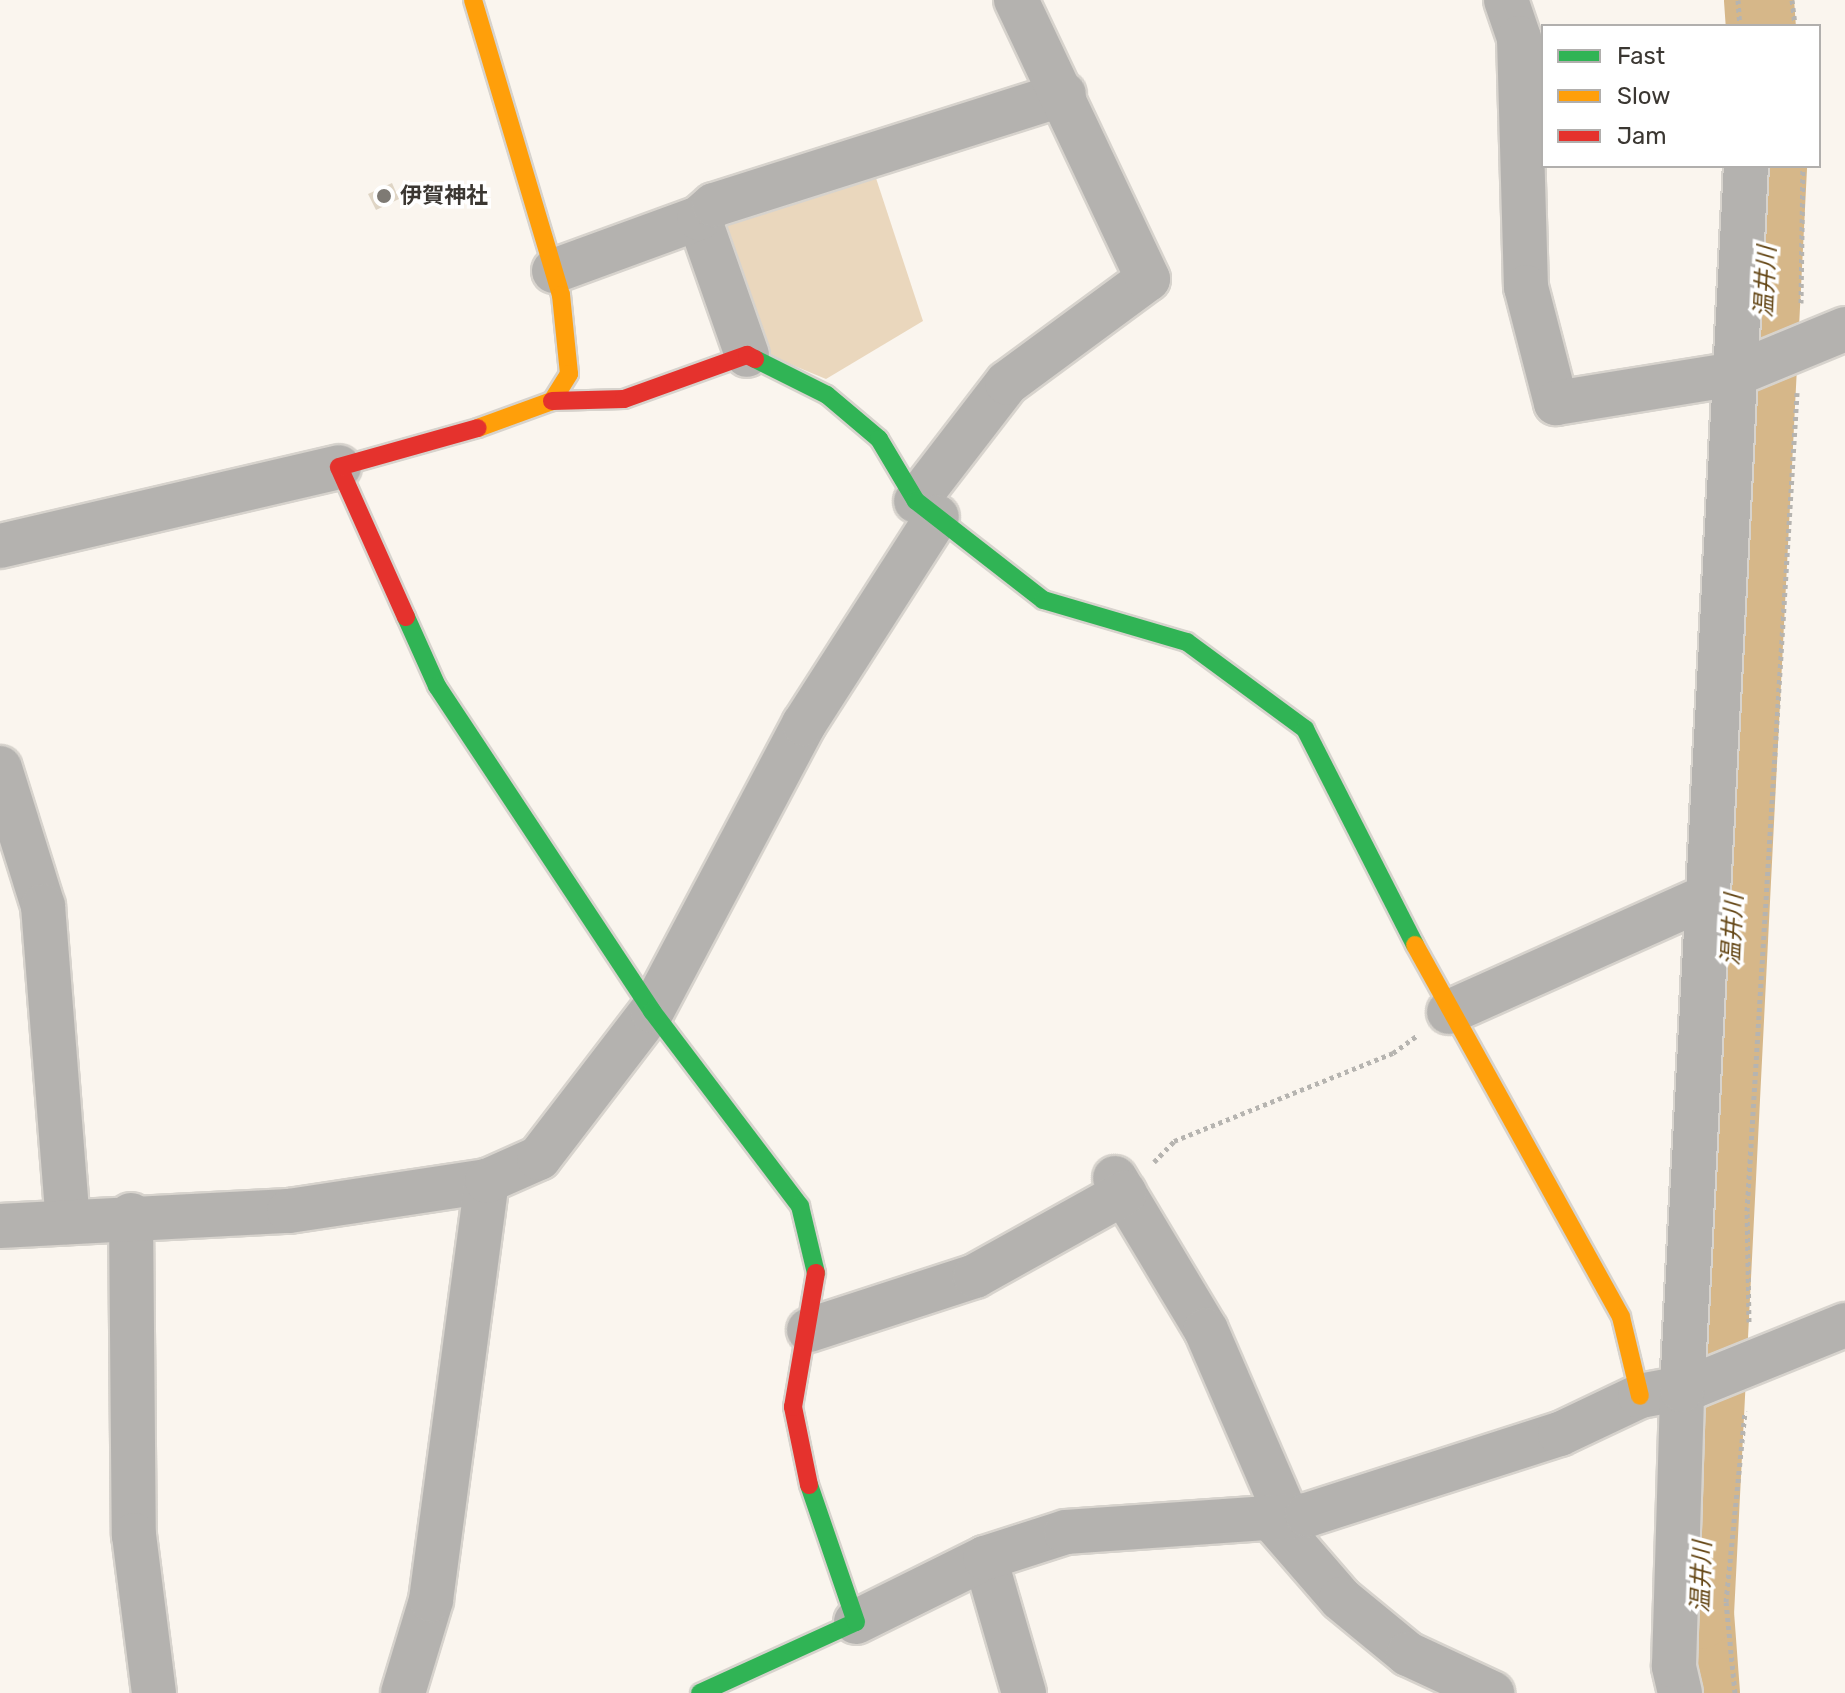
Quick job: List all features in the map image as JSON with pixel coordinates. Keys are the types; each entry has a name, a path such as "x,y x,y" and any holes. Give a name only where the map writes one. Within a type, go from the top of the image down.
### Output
{"street":[{"path":"473,0 554,271 569,374 552,401"},
{"path":"0,1226 131,1215 289,1211 487,1181 539,1158 652,1011 804,724 926,509 1007,383 1148,279 1064,94 1016,0"},
{"path":"1506,0 1519,38 1526,287 1556,403 1736,374 1845,329"},
{"path":"554,271 699,218 714,205 1064,94"},
{"path":"1680,1693 1674,1666 1672,1391 1706,897 1746,168"},
{"path":"699,218 747,355 827,395 879,439 926,509 1043,600 1187,642 1305,729 1449,1012 1621,1317 1672,1391"},
{"path":"0,546 339,467 525,415 552,401 624,399 747,355"},
{"path":"339,467 437,686 652,1011 800,1206 818,1259 809,1330 793,1407 796,1448 856,1622"},
{"path":"0,768 43,906 68,1222"},
{"path":"1449,1012 1706,897"},
{"path":"403,1693 431,1600 487,1181"},
{"path":"809,1330 975,1276 1120,1186 1206,1330 1279,1517 1341,1599 1408,1654 1492,1693"},
{"path":"131,1215 134,1535 154,1693"},
{"path":"700,1693 856,1622 985,1558 1066,1532 1279,1517 1560,1434 1672,1391 1742,1369 1845,1325"},
{"path":"985,1558 1024,1693"}],"path":[{"path":"1738,0 1740,24"},
{"path":"1792,0 1795,24"},
{"path":"1735,1693 1726,1602 1742,1369 1747,1211 1799,349 1803,168"},
{"path":"1120,1186 1174,1141 1393,1053 1449,1012"}],"shaded area":[{"path":"873,169 923,321 826,379 761,352 718,216"}],"building":[{"name":"伊賀神社","path":"392,183 399,199 376,210 368,194"}],"waterway":[{"name":"温井川","path":"1759,0 1761,24"},
{"name":"温井川","path":"1705,1693 1699,1614 1772,168"}],"traffic: fast":[{"path":"755,359 827,395 879,439 916,501 1043,600 1187,642 1305,729 1415,945"},
{"path":"406,617 437,686 652,1011 800,1206 816,1273"},
{"path":"700,1693 856,1622 809,1485"}],"traffic: slow":[{"path":"473,0 561,295 569,374 552,401 478,428"},
{"path":"1415,945 1621,1317 1640,1396"}],"traffic: jam":[{"path":"552,401 624,399 747,355 755,359"},
{"path":"406,617 339,467 478,428"},
{"path":"809,1485 793,1407 816,1273"}],"place":[{"name":"伊賀神社","path":"384,196"}]}
